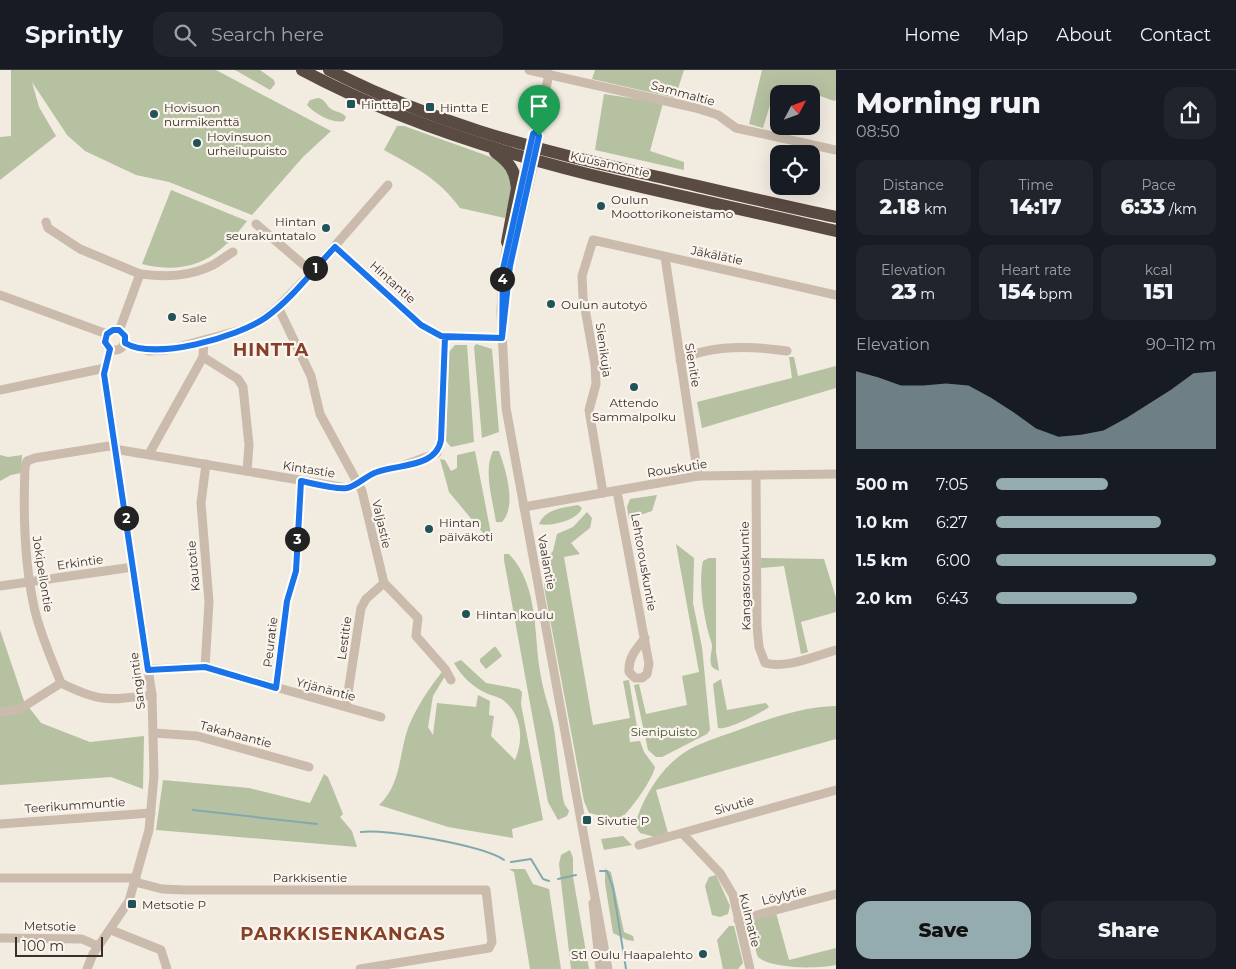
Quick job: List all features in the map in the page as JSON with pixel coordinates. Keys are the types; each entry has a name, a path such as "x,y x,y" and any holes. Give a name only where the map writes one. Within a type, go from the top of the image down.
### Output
{"highway":[{"name":"Kuusamontie","path":"302,70 417,123 490,148 532,154 836,217"},
{"name":"Kuusamontie","path":"329,70 386,97 532,154 836,231"},
{"path":"490,148 510,164 516,180 517,188 507,242"}],"street":[{"name":"Sammaltie","path":"529,70 696,108 718,115 736,128 836,150"},
{"path":"532,154 539,136 537,131 549,74"},
{"name":"Vaalantie","path":"532,154 507,242 503,269 502,338 506,408 608,969"},
{"name":"Vaalantie","path":"502,323 510,266 532,154"},
{"path":"125,343 149,351 167,350 248,328 278,307 335,247 388,185"},
{"path":"46,222 48,228 80,249 140,274 176,276 198,271 233,252"},
{"path":"256,224 312,272"},
{"name":"Jäkälätie","path":"593,240 836,295"},
{"name":"Sienikuja","path":"593,240 582,276 583,296 595,364 596,384 589,410 603,493"},
{"name":"Hintantie","path":"335,247 421,325 445,337 502,338"},
{"name":"Sienitie","path":"664,257 698,476"},
{"path":"119,330 140,274"},
{"path":"0,295 107,334"},
{"name":"Valjastie","path":"278,307 311,376 320,414 362,491 384,583"},
{"path":"113,330 119,330 125,336 125,343 119,349 110,349 105,342 107,334 113,330"},
{"name":"Kintastie","path":"115,448 347,488 379,471 429,458 437,453 441,440 445,337"},
{"path":"149,454 203,357 204,341"},
{"path":"680,360 711,351 740,348 787,351"},
{"name":"Sangintie","path":"87,969 98,946 111,930 129,901 135,880 151,813 154,733 152,695 105,368 110,349"},
{"path":"203,357 238,379 243,387 249,445 247,471"},
{"path":"0,390 105,368"},
{"name":"Jokipellontie","path":"61,683 35,612 30,582 23,526 25,467 27,461 35,458 110,446 115,448"},
{"name":"Kautotie","path":"205,667 209,602 201,503 206,464"},
{"name":"Rouskutie","path":"524,507 698,476 836,474"},
{"name":"Kangasrouskuntie","path":"756,475 757,626 759,647 765,663 772,665 805,659 836,650"},
{"name":"Peuratie","path":"276,688 287,601 296,571 301,481"},
{"name":"Lehtorouskuntie","path":"617,491 645,638"},
{"name":"Erkintie","path":"0,586 133,567"},
{"path":"384,583 418,618 416,636 443,667 451,680"},
{"name":"Lestitie","path":"346,706 361,608 366,599 384,583"},
{"name":"Yrjänäntie","path":"148,670 205,667 381,717"},
{"path":"0,712 20,709 61,683 87,696 104,700 152,695"},
{"name":"Takahaantie","path":"154,733 197,736 309,767"},
{"name":"Sivutie","path":"639,845 836,790"},
{"name":"Teerikummuntie","path":"0,824 151,813"},
{"name":"Kulmatie","path":"683,834 720,873 733,896 750,969"},
{"name":"Parkkisentie","path":"0,878 135,880 162,889 185,890 486,890 492,942 490,948 360,969"},
{"name":"Vaalantie","path":"593,893 593,916 600,969"},
{"name":"Löylytie","path":"738,920 836,894"},
{"path":"111,930 161,950 166,969"},
{"name":"Metsotie","path":"0,938 82,939 98,946"}],"green space":[{"name":"Hovinsuon urheilupuisto","path":"11,70 216,70 331,131 303,157 252,215 169,182 136,175 85,151 67,135 32,82 39,107 56,136 0,180 0,137 11,136"},
{"path":"235,70 260,70 274,80 275,84 270,90"},
{"path":"595,70 684,70 675,98 592,79"},
{"path":"762,70 836,70 836,100 820,96 820,85 770,85 770,105 763,128 749,124"},
{"path":"604,94 663,103 650,151 684,162 684,170 595,150"},
{"path":"318,98 324,101 331,109 344,115 346,117 344,121 340,122 324,118 307,105 310,100"},
{"path":"397,126 404,126 502,161 513,186 505,218 460,208 435,181 384,150"},
{"path":"171,190 247,221 226,245 202,261 175,268 142,264"},
{"path":"476,344 492,349 499,432 482,438 474,347"},
{"path":"455,345 467,345 474,442 451,447 446,441 449,352"},
{"path":"789,357 794,357 798,376 836,366 836,388 702,428 697,402 792,378"},
{"path":"475,451 492,539 482,542 483,533 449,492 440,459 445,460 451,471 457,468 457,455"},
{"path":"493,451 499,451 509,488 509,507 502,522 496,522 490,486 489,468"},
{"path":"0,455 8,457 22,455 21,473 11,475 0,481"},
{"path":"657,495 652,511 629,519 627,507 630,499"},
{"path":"578,505 582,508 579,512 564,522 539,524 551,512"},
{"path":"587,512 592,518 590,528 571,543 580,554 564,557 593,725 630,718 623,681 629,680 638,733 629,735 630,742 640,741 644,752 655,767 640,795 619,820 589,813 584,801 544,587 544,562 553,551 557,534 573,527"},
{"name":"Sienipuisto","path":"676,544 694,558 693,603 702,647 710,730 707,734 662,757 656,757 648,750 634,685 639,684 646,714 687,705 682,676 699,672"},
{"path":"504,554 509,554 519,567 531,597 541,677 554,729 564,801 569,811 567,816 558,820 548,802"},
{"path":"709,558 716,558 716,652 719,671 711,665 712,644 706,623 701,590 703,561"},
{"path":"761,558 824,559 836,598 836,612 801,622 808,652 801,654 784,566 761,568"},
{"path":"0,630 24,701 41,723 90,742 144,736 143,789 111,777 0,785"},
{"path":"494,647 502,656 486,669 480,662 480,659"},
{"path":"461,660 486,683 519,689 522,692 521,704 543,820 512,829 513,838 448,827 379,805 392,788 411,721 423,698 442,672 445,676 433,696 428,727 433,735 437,703 476,707 478,695 490,701 489,715 494,716 491,736 515,760 520,744 518,720 503,700 488,694 464,677 454,663"},
{"path":"721,679 727,710 766,703 769,707 736,724 718,728 713,684"},
{"path":"836,706 836,739 656,790 668,833 655,837 640,833 635,825 643,803 655,782 671,763 690,749 778,716 800,710"},
{"path":"324,774 328,777 343,814 340,817 352,831 357,847 156,830 163,780 249,788 310,803"},
{"path":"623,836 632,845 604,850 601,839"},
{"path":"570,850 573,858 573,877 589,969 571,969 559,864 561,855"},
{"path":"509,869 525,869 533,884 549,889 561,969 530,969 514,872"},
{"path":"605,869 611,872 624,932 633,936 634,941 627,940 613,933 605,883"},
{"path":"716,875 730,906 728,914 720,917 712,915 705,886 709,877"},
{"path":"776,913 789,960 836,948 836,965 817,967 783,966 764,961 758,957 752,930 754,919"},
{"path":"729,926 734,926 743,963 738,969 723,969 717,940"}],"waterway":[{"path":"193,810 317,824"},
{"path":"361,832 373,831 434,839 477,849 504,860"},
{"path":"511,862 531,859 543,879 549,881"},
{"path":"600,871 607,871 613,888 626,969"},
{"path":"558,879 576,875"}],"place":[{"name":"Hintta P","path":"351,104"},
{"name":"Hintta E","path":"430,107"},
{"name":"Hovisuon nurmikenttä","path":"154,114"},
{"name":"Hovinsuon urheilupuisto","path":"197,143"},
{"name":"Oulun Moottorikoneistamo","path":"601,206"},
{"name":"Hintan seurakuntatalo","path":"326,228"},
{"name":"Oulun autotyö","path":"551,304"},
{"name":"Sale","path":"172,317"},
{"name":"Attendo Sammalpolku","path":"634,387"},
{"name":"Hintan päiväkoti","path":"429,529"},
{"name":"Hintan koulu","path":"466,614"},
{"name":"Sivutie P","path":"587,820"},
{"name":"Metsotie P","path":"132,904"},
{"name":"St1 Oulu Haapalehto","path":"703,954"}],"district":[{"name":"HINTTA","path":"271,350"},
{"name":"PARKKISENKANGAS","path":"343,934"}],"route":[{"path":"539,136 510,266 502,323 502,338 471,338 441,336 437,334 421,325 335,247 278,307 248,328 167,350 149,351 125,343 125,336 119,330 113,330 107,334 105,342 110,349 104,374 148,670 205,667 276,688 282,655 287,601 296,571 298,498 301,481 347,488 379,471 429,458 437,453 441,440 445,337 471,338 502,338 501,312 503,269 507,242 533,134 537,131 539,136"}]}
